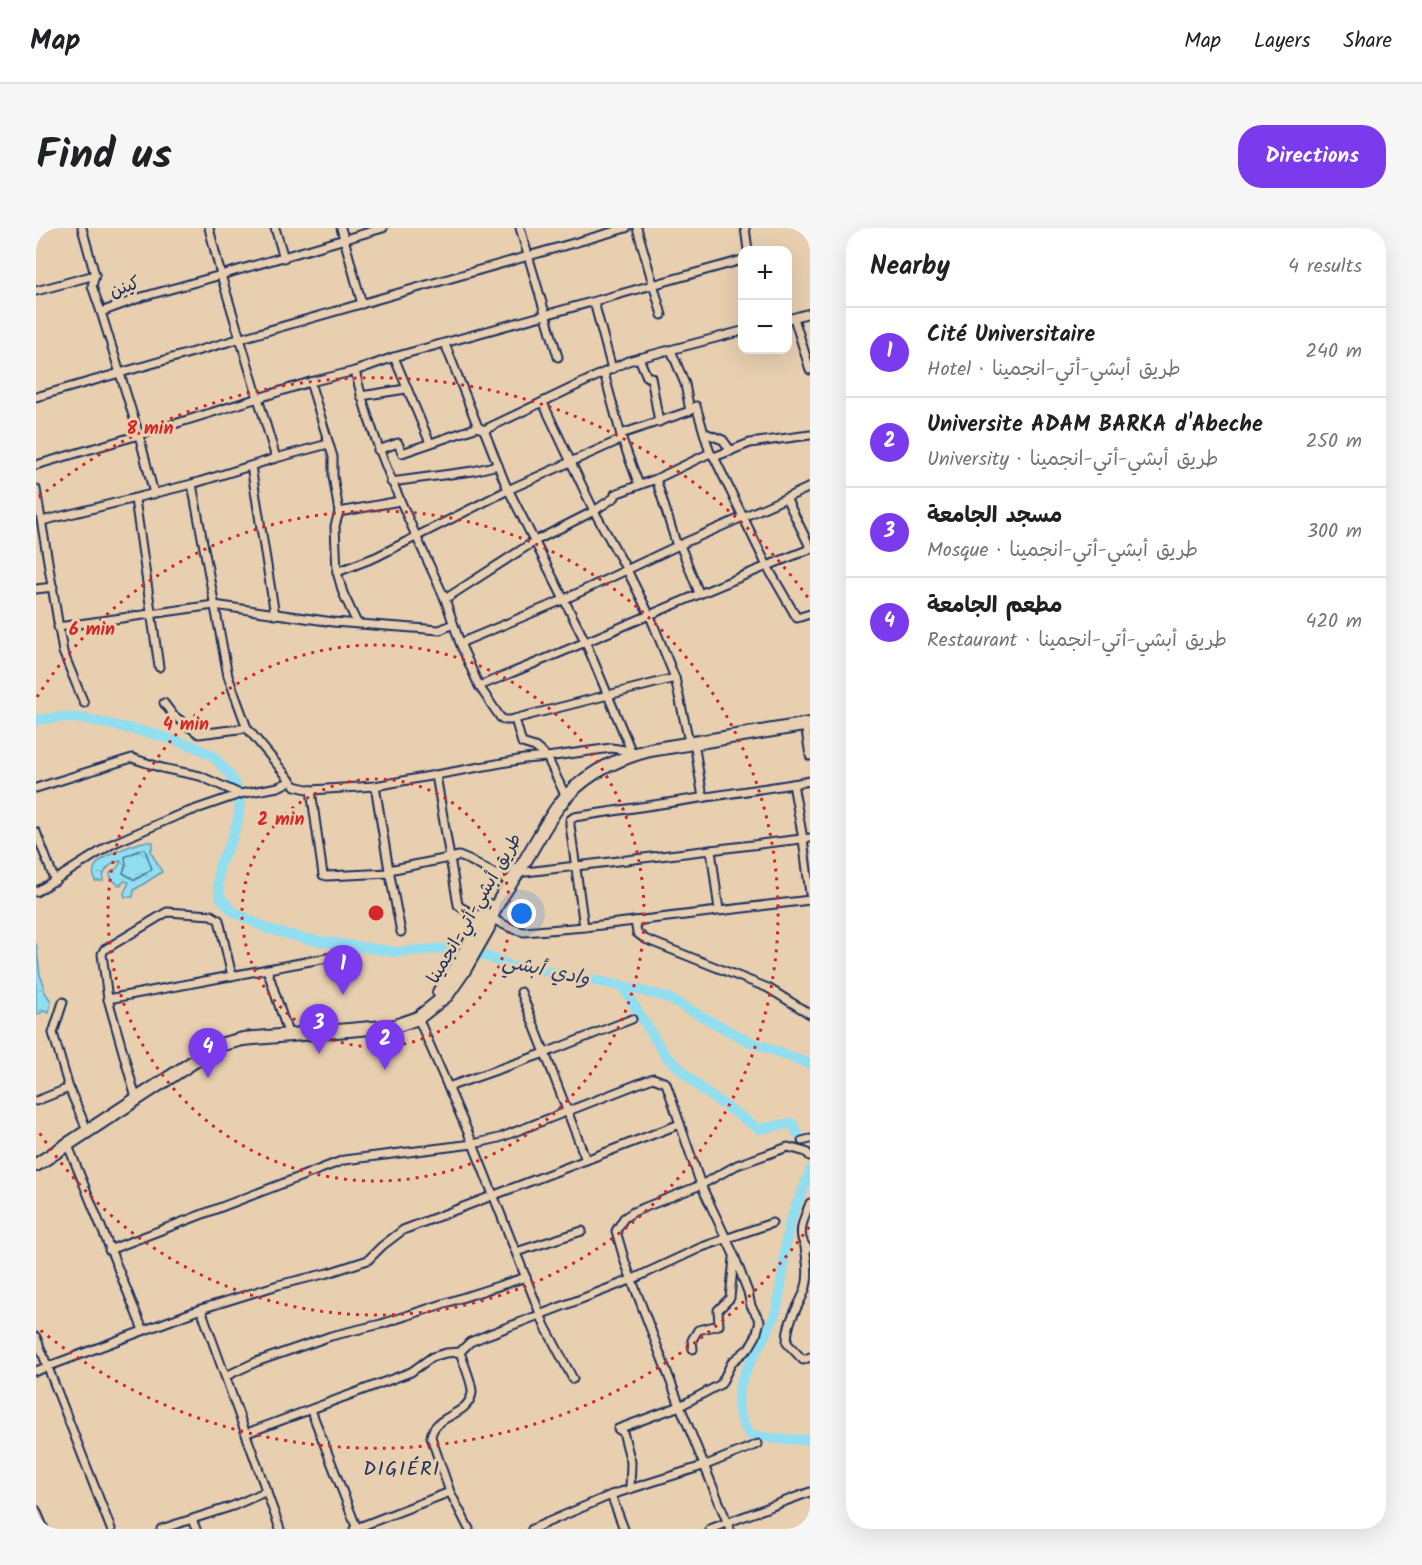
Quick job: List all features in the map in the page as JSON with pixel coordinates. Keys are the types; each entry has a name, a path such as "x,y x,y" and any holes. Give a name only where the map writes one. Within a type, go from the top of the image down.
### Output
{"highway":[{"path":"36,1165 216,1038 236,1033 288,1032 387,1020 422,1008 457,975 542,817 582,774 601,761 649,743 808,721"},
{"path":"564,794 624,758 691,739"},
{"name":"طريق أبشي-أتي-انجمينا","path":"288,1032 395,1026 418,1018 441,1002 457,975"},
{"path":"36,1157 135,1095"}],"street":[{"path":"82,228 94,275"},
{"path":"209,228 276,458"},
{"path":"275,228 284,258"},
{"path":"341,228 362,304"},
{"name":"كينن","path":"36,291 94,275 93,286 101,312 151,294 383,228"},
{"path":"520,228 558,357"},
{"path":"36,397 626,228"},
{"path":"637,228 662,315"},
{"path":"746,228 748,246"},
{"path":"36,465 310,382 355,371 394,357 738,261"},
{"path":"594,302 612,369"},
{"path":"101,312 121,372 154,494"},
{"path":"792,319 810,313"},
{"path":"792,322 810,370"},
{"path":"378,450 398,443 402,453 481,429 639,358 738,332"},
{"path":"192,484 228,676 247,728 295,786 311,790 375,786 524,759 611,748 628,749 586,643 481,429 445,344"},
{"path":"671,350 685,384 690,411"},
{"path":"394,357 430,443"},
{"path":"639,358 647,377 651,377 659,422"},
{"path":"355,371 378,450 391,482 445,599 460,643 479,686 500,717 504,720 515,719 675,678"},
{"path":"604,374 639,485"},
{"path":"310,382 333,457 333,476 339,512 335,526 337,572 343,593 357,623"},
{"path":"361,396 406,389"},
{"path":"543,403 594,511 650,616 675,678 703,798"},
{"path":"337,572 376,557 510,489 622,437 690,411 696,406 705,440 766,566 797,618 810,614"},
{"path":"705,433 723,440 731,451"},
{"path":"445,599 535,542 594,511 615,497 615,494 712,455 731,451 750,443 810,435"},
{"path":"42,521 192,484 328,444"},
{"path":"391,482 473,471 498,465"},
{"path":"251,466 275,615"},
{"path":"656,479 678,545 699,593"},
{"path":"460,643 563,600 678,545 810,487"},
{"path":"36,489 63,652 84,703"},
{"path":"479,686 810,548 786,498"},
{"path":"135,499 159,667"},
{"path":"339,512 400,501"},
{"path":"36,590 53,587"},
{"path":"58,627 214,605 275,615 440,630 453,624"},
{"path":"164,703 173,715 199,734 247,728"},
{"path":"515,719 522,742 535,747 546,757 564,794"},
{"path":"808,721 810,756"},
{"path":"36,788 132,758 162,768 200,776 240,794"},
{"path":"436,776 458,905 462,910 486,921 524,932 810,900"},
{"path":"36,892 112,844 176,816 240,794 278,787 291,781"},
{"path":"584,927 570,825 570,820 574,817 810,781"},
{"path":"793,784 807,838 810,894"},
{"path":"375,786 401,932"},
{"path":"311,790 323,875 327,876 389,871 464,857 512,875 594,862 807,838"},
{"path":"36,832 55,881"},
{"path":"711,850 719,910"},
{"path":"135,1095 108,999 102,954 104,950 167,912 211,915 219,920 232,976"},
{"path":"635,921 637,933 645,939 768,988 810,1014"},
{"path":"108,999 332,957"},
{"path":"267,969 288,1032"},
{"path":"521,992 586,1160"},
{"path":"63,1002 53,1033 69,1088 85,1125"},
{"path":"418,1018 473,1144 541,1315 573,1379"},
{"path":"448,1087 632,1019"},
{"path":"109,1250 344,1160 473,1144 499,1138 653,1078 666,1083 701,1185 734,1255 751,1306 760,1321 756,1336 749,1348 732,1362 721,1384 680,1406 618,1429 623,1431 632,1462 630,1489"},
{"path":"36,1101 69,1088"},
{"path":"36,1371 201,1309 368,1260 403,1230 680,1124"},
{"path":"802,1141 810,1139"},
{"path":"67,1143 142,1330"},
{"path":"729,1526 680,1406 616,1231 618,1225 633,1212 701,1185 737,1165 788,1147 806,1152 810,1156"},
{"path":"810,1203 801,1224 809,1268 806,1288 787,1327 787,1343 802,1359 810,1357"},
{"path":"247,1433 411,1372 438,1354 460,1352 470,1342 633,1279 702,1247 772,1223"},
{"path":"516,1252 582,1231"},
{"path":"693,1349 692,1340 698,1330 719,1325 718,1310 730,1298 734,1255"},
{"path":"226,1376 256,1362 331,1336 381,1324 526,1277"},
{"path":"201,1309 280,1529"},
{"path":"36,1337 111,1529"},
{"path":"460,1352 472,1387 472,1394 464,1408 437,1424 431,1437 450,1492 469,1529"},
{"path":"311,1410 356,1528 450,1492"},
{"path":"532,1529 611,1495 706,1466 758,1444"},
{"path":"162,1529 232,1506 267,1491"},
{"path":"710,1529 729,1526 810,1492"},
{"path":"611,1495 624,1529"},
{"path":"36,1510 44,1529"},
{"path":"192,1520 196,1529"}],"water":[{"path":"143,842 153,842 151,852 162,872 134,890 133,897 125,897 124,893 129,882 124,881 118,885 111,878 110,873 118,867 121,861 108,868 103,881 95,881 94,870 98,863 117,852"},
{"path":"36,943 44,991 51,1001 49,1013 44,1011 36,1015"}],"waterway":[{"name":"وادي أبشي","path":"36,720 61,717 86,719 154,734 193,746 213,756 230,775 240,794 239,815 232,839 219,866 220,897 232,911 268,929 306,939 396,952 463,947 513,967 622,986 666,997 746,1040 810,1064"},
{"path":"622,986 665,1055 705,1092 759,1129 792,1123 800,1138"},
{"path":"810,1170 788,1230 777,1308 768,1331 748,1366 739,1389 738,1401 741,1419 750,1435 810,1440"}],"place":[{"name":"Cité Universitaire","path":"343,995"},
{"name":"مسجد الجامعة","path":"319,1054"},
{"name":"Universite ADAM BARKA d'Abeche","path":"385,1070"},
{"name":"مطعم الجامعة","path":"208,1078"}],"district":[{"name":"DIGIÉRI","path":"402,1470"}]}
